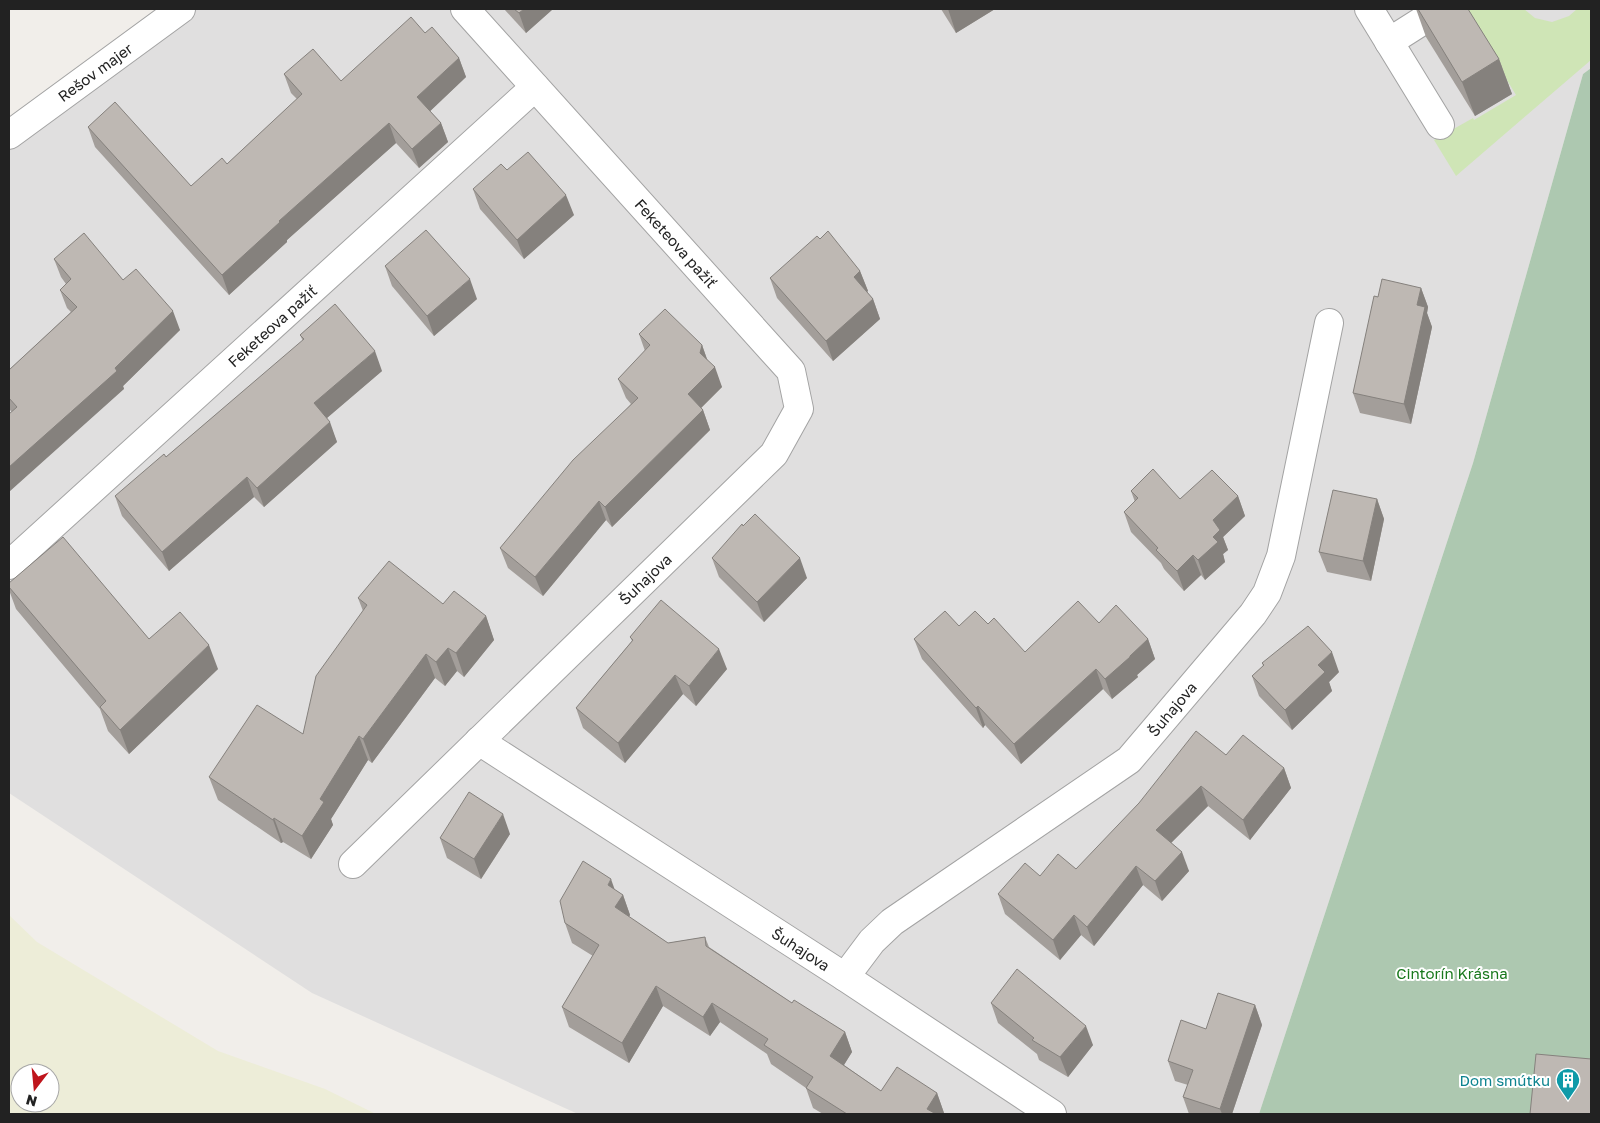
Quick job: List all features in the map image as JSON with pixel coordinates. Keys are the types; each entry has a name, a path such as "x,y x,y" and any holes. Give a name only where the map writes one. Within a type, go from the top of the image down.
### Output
{"street":[{"name":"Rešov majer","path":"9,135 181,9"},
{"name":"Feketeova pažiť","path":"465,9 791,371 799,409"},
{"path":"1369,9 1440,125"},
{"path":"1389,42 1440,9"},
{"name":"Feketeova pažiť","path":"9,565 534,87"},
{"name":"Šuhajova","path":"845,977 872,941 892,922 1129,760 1253,614 1267,593 1281,556 1329,323"},
{"name":"Šuhajova","path":"354,864 774,454 799,409"},
{"name":"Šuhajova","path":"479,742 845,977 1052,1114"}],"shaded area":[{"path":"181,9 1591,9 1591,68 1583,74 1473,463 1259,1114 578,1114 312,993 9,793 9,135"}],"green space":[{"path":"1461,9 1524,9 1535,18 1552,22 1569,16 1577,9 1591,9 1591,60 1456,176 1434,140 1473,118 1474,120 1516,95 1469,18 1429,42 1425,34"},
{"name":"Cintorín Krásna","path":"1591,68 1591,1114 1259,1114 1473,463 1583,74"},
{"path":"9,915 37,942 218,1051 325,1089 376,1114 9,1114"}],"building":[{"path":"514,9 524,9 519,13"},
{"path":"1418,9 1468,9 1499,59 1462,82"},
{"path":"411,17 425,33 432,27 459,58 417,97 441,123 412,149 389,123 279,221 222,275 88,127 115,102 191,186 222,158 227,164 302,94 284,74 313,49 341,81"},
{"path":"528,152 566,195 517,240 473,189 501,164 507,170"},
{"path":"426,230 470,279 427,316 385,266"},
{"path":"828,231 860,271 854,277 873,299 826,341 770,278 817,236 820,239"},
{"path":"84,233 123,280 136,269 173,311 115,368 117,371 9,467 9,414 17,407 9,398 9,370 77,307 60,290 71,279 54,259"},
{"path":"1382,279 1421,288 1417,305 1425,307 1404,404 1353,393 1374,296 1378,297"},
{"path":"335,304 375,351 314,403 330,422 257,488 247,477 162,552 115,496 164,454 166,457 304,339 300,335"},
{"path":"665,309 702,345 700,353 715,367 688,394 703,410 605,507 599,501 535,577 500,548 573,460 638,398 618,379 650,345 639,334"},
{"path":"1153,469 1180,499 1212,470 1238,496 1213,520 1220,530 1213,537 1218,542 1198,560 1193,555 1177,571 1156,550 1158,548 1124,512 1138,498 1131,491"},
{"path":"1333,490 1377,499 1363,561 1319,552"},
{"path":"755,514 800,558 757,602 712,558 742,524 743,526"},
{"path":"63,537 149,639 180,612 209,645 120,730 100,707 106,701 9,587 9,583"},
{"path":"389,561 443,604 454,591 486,616 456,653 448,648 436,662 426,654 363,739 359,736 320,799 324,802 302,836 274,818 273,820 209,777 257,705 303,734 316,676 367,605 358,598"},
{"path":"661,600 719,649 689,686 675,675 618,743 576,708 633,640 630,637"},
{"path":"1078,601 1099,623 1116,605 1148,639 1105,679 1096,669 1014,744 978,706 976,708 914,639 945,611 959,626 975,611 988,624 994,618 1025,652"},
{"path":"1308,626 1332,652 1318,665 1325,672 1285,710 1252,676 1264,665 1262,663"},
{"path":"1196,731 1226,755 1243,735 1284,768 1243,820 1201,786 1156,830 1182,852 1155,881 1136,866 1087,927 1074,915 1053,940 998,894 1025,863 1040,876 1058,854 1076,869 1139,803"},
{"path":"469,792 503,814 474,859 440,838"},
{"path":"583,861 611,879 608,885 623,895 615,907 668,943 705,937 706,946 792,1003 794,1000 845,1032 830,1056 881,1091 897,1067 937,1093 927,1109 936,1114 847,1114 806,1088 813,1077 764,1045 768,1039 712,1003 703,1017 656,986 622,1043 562,1007 599,945 565,923 560,901"},
{"path":"1017,969 1086,1026 1060,1057 1032,1040 1034,1038 991,1003"},
{"path":"1218,993 1255,1005 1220,1109 1183,1097 1193,1070 1168,1061 1181,1020 1206,1029"},
{"path":"1536,1054 1591,1059 1591,1114 1530,1114"}],"place":[{"name":"Dom smútku","path":"1568,1101"}]}
